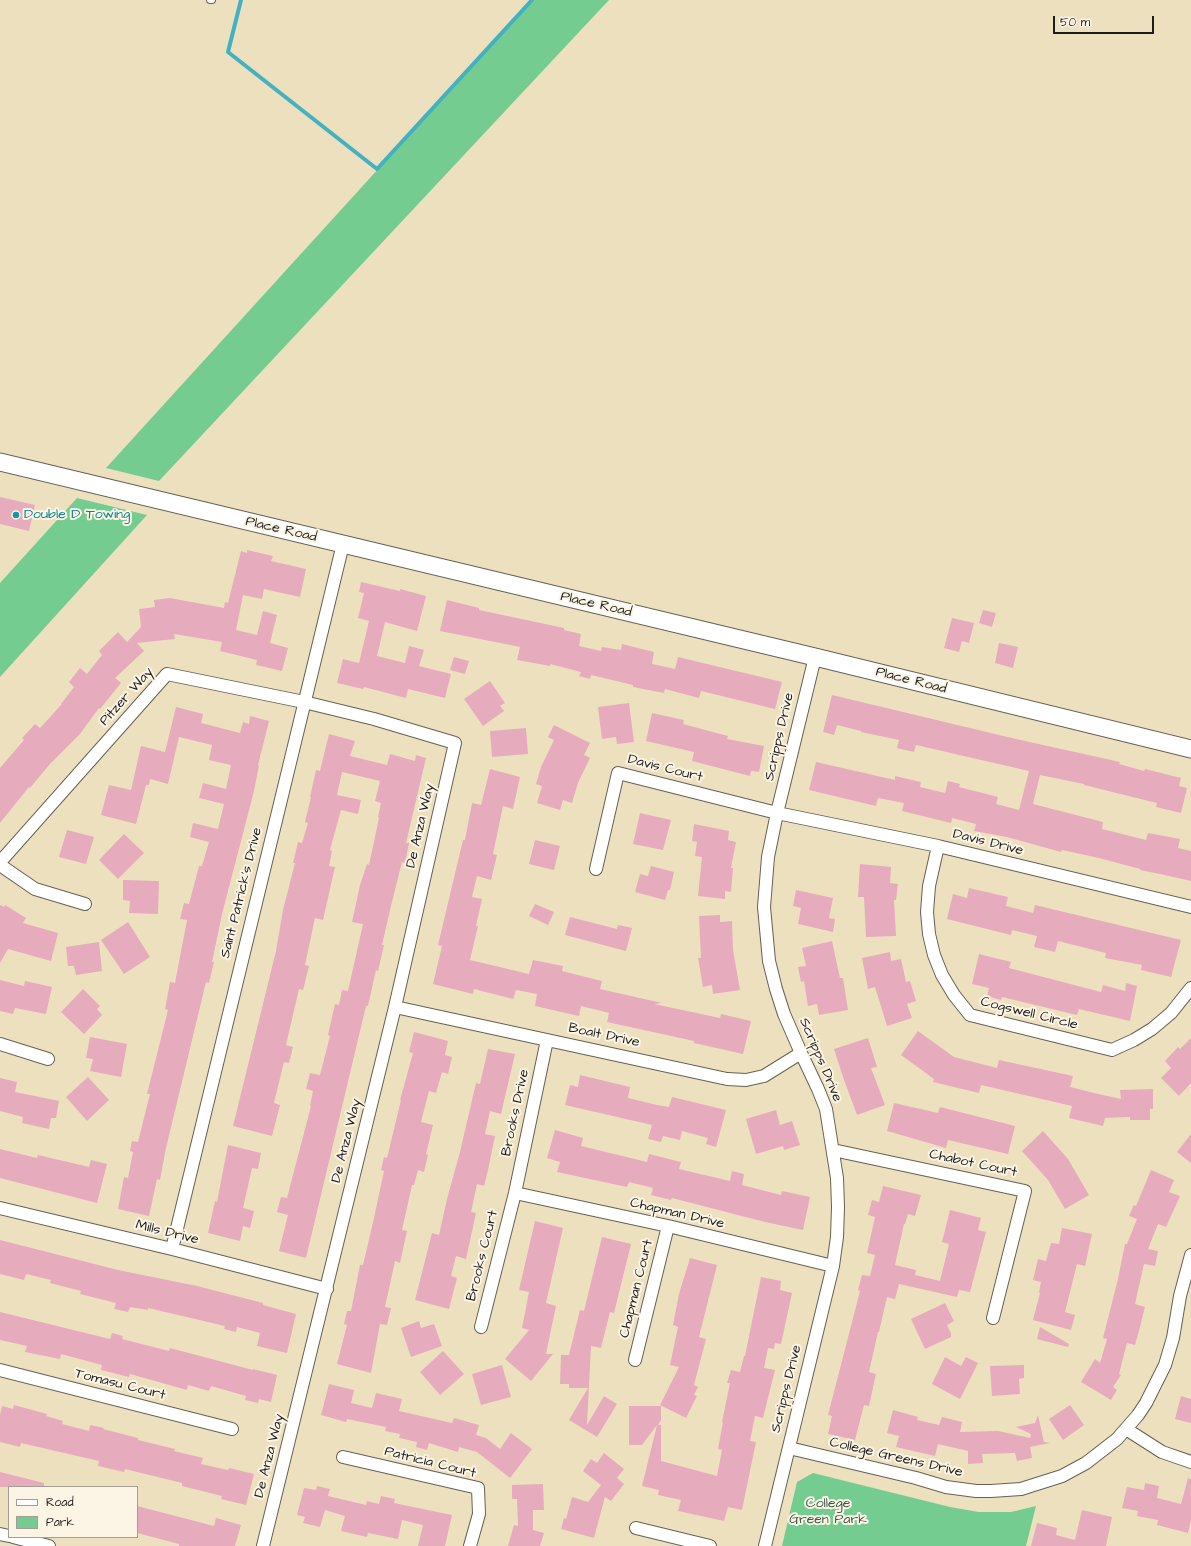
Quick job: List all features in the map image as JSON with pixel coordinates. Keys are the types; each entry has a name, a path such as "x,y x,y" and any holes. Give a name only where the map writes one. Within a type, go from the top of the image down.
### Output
{"street":[{"name":"Place Road","path":"0,462 815,657 1191,749"},
{"name":"Saint Patrick's Drive","path":"172,1249 343,544"},
{"name":"Scripps Drive","path":"765,1546 833,1266 837,1237 837,1178 826,1109 800,1053 784,1014 776,989 769,961 764,907 768,857 815,657"},
{"name":"Pitzer Way","path":"0,864 168,674 304,702 374,719 455,743"},
{"name":"De Anza Way","path":"263,1546 395,1007 455,743"},
{"name":"Davis Court","path":"596,868 618,773 778,813"},
{"name":"Davis Drive","path":"778,813 938,846 1191,907"},
{"name":"Cogswell Circle","path":"938,846 928,886 927,912 929,934 934,955 942,975 954,996 970,1015 1112,1050 1134,1040 1152,1029 1171,1013 1191,988"},
{"path":"0,864 35,889 85,904"},
{"name":"Boalt Drive","path":"395,1007 727,1078 746,1080 764,1076 800,1053"},
{"name":"Brooks Drive","path":"515,1193 547,1040"},
{"path":"0,1044 48,1059"},
{"name":"Chabot Court","path":"833,1150 1025,1191 993,1318"},
{"name":"Chapman Drive","path":"515,1193 668,1226 833,1266"},
{"name":"Brooks Court","path":"481,1327 515,1193"},
{"name":"Mills Drive","path":"0,1208 172,1249 327,1289"},
{"name":"Chapman Court","path":"635,1360 668,1226"},
{"name":"College Greens Drive","path":"789,1448 916,1478 946,1487 991,1491 1021,1489 1062,1476 1086,1464 1117,1439 1146,1403 1165,1365 1186,1298 1191,1254"},
{"name":"Tomasu Court","path":"0,1370 232,1429"},
{"path":"1126,1429 1162,1452 1191,1462"},
{"name":"Patricia Court","path":"343,1457 478,1488 479,1514 470,1546"},
{"path":"636,1528 710,1546"},
{"path":"20,1541 49,1546"}],"green space":[{"path":"532,0 609,0 159,481 106,468"},
{"path":"77,498 147,515 0,677 0,583"},
{"name":"College Green Park","path":"813,1473 950,1507 979,1512 1011,1512 1036,1506 1026,1546 782,1546 797,1482"}],"building":[{"name":"Double D Towing","path":"0,497 35,505 29,531 0,524"},
{"path":"247,550 273,556 271,561 306,569 300,597 264,589 262,599 243,595 236,630 257,635 263,611 277,615 270,643 288,648 282,671 256,665 257,660 220,651 222,642 174,634 175,639 137,643 144,651 115,678 121,683 100,709 99,708 80,734 50,764 30,788 29,787 0,823 0,768 24,740 22,738 35,724 40,728 62,704 74,687 69,682 80,668 87,674 102,655 99,651 118,632 127,642 141,627 139,609 155,607 154,600 170,598 224,608 225,602 228,603 241,551 247,553"},
{"path":"361,582 400,591 400,589 426,596 417,631 385,622 377,656 405,663 409,646 424,650 419,666 451,674 445,698 408,689 406,698 364,687 363,689 337,683 343,659 359,663 369,621 358,618 364,593 359,592"},
{"path":"447,600 479,608 479,610 564,628 564,630 581,634 579,646 601,651 602,647 621,650 622,644 654,652 652,664 675,669 678,657 782,682 775,709 701,691 699,698 665,689 664,693 633,687 633,685 591,675 590,679 579,676 581,672 550,664 550,666 517,660 520,647 440,631"},
{"path":"983,610 996,613 992,627 979,623"},
{"path":"952,618 974,623 969,643 962,641 959,652 944,648"},
{"path":"999,643 1018,647 1013,668 995,663"},
{"path":"454,657 469,661 465,674 450,670"},
{"path":"490,681 505,703 500,706 504,711 483,726 464,699"},
{"path":"832,695 1120,762 1119,764 1144,771 1145,769 1181,778 1179,786 1187,788 1181,813 1156,807 1157,803 1084,784 1040,775 1033,804 1103,822 1102,829 1146,840 1148,833 1180,839 1178,848 1191,851 1191,881 1140,870 1099,858 1062,850 1061,852 1007,837 974,831 976,824 952,818 951,823 902,811 904,803 878,798 876,806 809,790 816,762 895,780 895,776 921,782 920,787 945,793 948,781 960,784 959,787 998,797 996,804 1019,810 1029,771 916,745 914,752 897,748 899,740 837,725 834,735 823,732"},
{"path":"629,703 634,742 617,744 616,737 602,739 598,707"},
{"path":"176,707 203,714 201,723 240,733 243,722 249,724 250,716 269,721 258,765 254,791 222,914 209,983 206,982 166,1148 160,1180 157,1179 149,1216 118,1209 124,1177 128,1178 133,1152 130,1151 132,1141 138,1142 150,1094 147,1094 168,1010 165,1009 170,982 175,983 187,920 180,919 184,903 189,904 199,866 202,866 209,842 190,837 193,823 218,829 224,804 199,798 203,783 226,789 231,765 209,760 212,745 179,737 168,784 150,779 149,785 146,785 136,824 101,815 109,785 131,790 141,746 165,752"},
{"path":"652,713 684,720 683,724 728,736 727,739 764,746 759,772 751,771 750,776 692,761 694,752 646,741"},
{"path":"554,725 590,743 584,755 590,758 578,783 572,803 563,800 560,810 537,803 542,786 536,784 541,767 554,740 548,737"},
{"path":"526,728 528,754 492,757 490,731"},
{"path":"329,734 355,741 350,756 387,765 390,754 415,761 416,755 426,758 406,843 409,843 405,863 402,862 382,945 384,945 378,971 376,970 368,1006 366,1006 306,1258 279,1251 288,1215 277,1212 281,1197 287,1198 311,1106 313,1091 306,1089 310,1073 320,1075 330,1036 328,1035 335,1004 339,1005 342,990 348,991 363,924 352,922 360,885 367,864 369,865 379,818 381,803 375,801 380,781 342,772 337,795 361,800 358,814 341,810 330,850 332,851 329,866 335,867 323,920 315,918 305,965 309,966 303,990 299,989 286,1045 293,1047 289,1063 284,1062 274,1103 280,1105 272,1136 233,1126 276,951 283,910 295,863 293,863 298,842 302,843 308,823 305,822 316,770 320,771"},
{"path":"490,769 520,777 513,809 503,806 493,854 497,855 491,880 477,876 472,897 482,899 476,926 478,926 470,960 529,974 533,960 563,966 562,971 602,981 600,989 662,1003 654,1004 720,1018 721,1014 751,1021 743,1054 694,1043 694,1041 607,1022 609,1013 581,1006 579,1016 535,1006 537,994 516,990 513,999 474,989 473,994 433,984 442,946 438,945 463,840 465,840 472,803 481,805"},
{"path":"640,813 671,820 663,850 633,844"},
{"path":"694,824 729,831 728,840 736,842 731,868 733,868 731,892 725,891 725,899 698,896 702,857 695,856 697,842 692,841"},
{"path":"67,830 94,837 86,864 59,857"},
{"path":"124,834 144,853 118,879 99,860"},
{"path":"535,840 560,846 554,870 529,864"},
{"path":"860,864 891,867 890,883 898,884 896,900 894,900 896,936 866,937 864,897 858,897"},
{"path":"651,866 674,872 670,890 668,890 665,900 635,892 640,874 648,876"},
{"path":"123,880 159,881 158,914 129,913 130,901 123,900"},
{"path":"969,888 1008,897 1006,906 1033,913 1035,905 1181,940 1171,977 1141,970 1142,965 1105,958 1106,953 1058,941 1055,952 1034,947 1037,936 1012,930 1011,935 947,919 953,894 967,898"},
{"path":"796,890 833,898 829,918 835,919 833,932 798,924 801,908 793,906"},
{"path":"535,904 554,912 548,925 529,916"},
{"path":"0,905 4,907 5,905 26,918 23,923 58,933 51,961 8,949 0,963"},
{"path":"720,915 720,922 732,921 733,950 740,990 713,994 712,985 703,987 698,958 701,958 699,916"},
{"path":"570,917 617,929 618,925 632,928 626,951 565,935"},
{"path":"128,922 150,957 124,974 101,940"},
{"path":"832,941 840,978 843,978 848,1010 819,1015 817,1004 808,1006 804,981 801,982 798,967 806,966 802,948"},
{"path":"99,942 102,971 76,975 74,966 68,966 66,947"},
{"path":"890,952 891,961 901,959 906,982 910,981 916,1001 907,1004 912,1018 887,1026 875,987 868,989 862,958"},
{"path":"979,954 1011,962 1009,968 1101,992 1103,985 1125,991 1126,983 1137,986 1130,1021 1079,1009 1077,1015 1002,997 1001,1000 987,996 989,988 972,984"},
{"path":"0,980 24,986 25,981 52,987 46,1014 15,1008 13,1014 0,1011"},
{"path":"83,989 100,1006 97,1009 102,1015 84,1034 61,1012"},
{"path":"918,1031 954,1057 997,1068 999,1060 1073,1076 1070,1087 1094,1093 1121,1099 1120,1090 1153,1089 1153,1109 1150,1109 1150,1120 1130,1120 1130,1117 1105,1118 1103,1126 1069,1118 1072,1106 981,1085 979,1093 933,1082 934,1079 901,1055"},
{"path":"414,1032 448,1041 445,1055 452,1057 448,1074 442,1072 436,1093 429,1091 421,1122 433,1125 426,1154 428,1155 424,1172 418,1170 414,1185 412,1185 402,1230 407,1231 400,1263 395,1261 385,1307 391,1308 387,1325 380,1324 371,1373 337,1364 347,1325 344,1324 347,1311 351,1311 360,1265 363,1265 374,1218 384,1171 381,1170 384,1157 387,1158 400,1100 413,1053 409,1052"},
{"path":"90,1037 127,1044 121,1077 90,1071 93,1059 86,1058"},
{"path":"868,1038 877,1067 871,1068 885,1105 857,1115 834,1049"},
{"path":"1191,1038 1191,1083 1179,1096 1161,1078 1171,1068 1165,1061 1178,1047 1180,1049"},
{"path":"488,1049 515,1054 501,1114 490,1111 485,1134 495,1136 488,1170 484,1186 477,1184 471,1212 476,1213 466,1259 456,1256 451,1276 457,1278 449,1309 415,1300 432,1233 439,1235 476,1083 480,1084"},
{"path":"580,1075 630,1087 628,1098 657,1105 669,1107 672,1097 726,1110 716,1147 706,1144 708,1138 682,1131 680,1140 663,1136 661,1142 648,1139 652,1125 565,1105 570,1085 578,1087"},
{"path":"88,1077 109,1100 87,1121 66,1097"},
{"path":"0,1078 17,1082 15,1092 59,1101 56,1118 51,1118 49,1129 22,1123 23,1117 0,1111"},
{"path":"894,1103 938,1113 940,1107 1015,1126 1008,1154 948,1140 946,1148 887,1131"},
{"path":"776,1110 780,1125 792,1121 800,1145 784,1150 783,1146 756,1154 746,1119"},
{"path":"555,1130 583,1138 581,1146 647,1162 649,1154 681,1162 679,1169 730,1181 732,1171 744,1174 742,1185 781,1195 782,1191 810,1197 803,1230 765,1222 672,1198 671,1200 651,1195 653,1188 629,1182 627,1187 557,1172 560,1162 547,1158"},
{"path":"1043,1131 1068,1159 1089,1195 1065,1209 1048,1180 1022,1151"},
{"path":"1191,1134 1191,1163 1177,1152"},
{"path":"228,1145 261,1153 258,1169 252,1168 243,1208 254,1211 250,1228 243,1226 240,1241 208,1233 215,1201 217,1202"},
{"path":"0,1149 37,1158 38,1155 89,1167 91,1160 107,1164 97,1203 0,1178"},
{"path":"1151,1170 1174,1180 1169,1192 1180,1196 1166,1227 1158,1224 1148,1249 1158,1251 1155,1266 1144,1264 1135,1304 1145,1307 1135,1345 1127,1343 1119,1374 1121,1375 1113,1387 1117,1390 1111,1400 1081,1382 1095,1359 1100,1363 1107,1339 1103,1338 1125,1244 1127,1244 1137,1219 1129,1216 1134,1205 1136,1206"},
{"path":"883,1186 921,1195 915,1216 908,1214 904,1224 895,1265 916,1270 915,1275 940,1281 949,1244 942,1242 950,1210 981,1218 978,1230 986,1232 970,1292 959,1290 957,1297 899,1284 895,1299 887,1297 869,1372 876,1374 869,1406 864,1405 855,1440 828,1434 832,1416 828,1415 860,1291 858,1290 862,1275 870,1276 875,1255 867,1253 875,1217 868,1215 872,1200 879,1202"},
{"path":"535,1221 563,1228 546,1303 556,1306 546,1354 553,1354 531,1381 505,1359 529,1330 522,1328 529,1292 519,1290"},
{"path":"1062,1228 1092,1234 1085,1266 1077,1264 1065,1312 1075,1315 1071,1330 1033,1320 1040,1293 1041,1282 1033,1280 1038,1259 1046,1261 1051,1243 1059,1244"},
{"path":"602,1237 631,1244 614,1313 610,1312 601,1348 591,1346 587,1425 604,1396 617,1404 597,1437 569,1420 588,1388 569,1388 569,1384 560,1384 561,1355 569,1355 580,1310 584,1311"},
{"path":"0,1240 118,1270 197,1286 263,1303 263,1305 296,1314 287,1353 257,1346 260,1333 237,1327 236,1332 224,1329 225,1326 148,1308 148,1310 130,1307 128,1312 114,1309 116,1303 80,1294 81,1291 50,1283 51,1280 26,1274 24,1280 0,1274"},
{"path":"690,1258 717,1265 699,1337 706,1339 694,1385 698,1387 694,1395 697,1396 686,1418 660,1405 679,1367 670,1365 678,1327 673,1325 679,1294"},
{"path":"761,1277 781,1281 780,1290 792,1293 781,1344 775,1343 774,1349 768,1348 764,1368 775,1370 763,1418 755,1416 750,1441 756,1442 742,1510 728,1507 724,1521 678,1511 681,1500 658,1495 659,1490 642,1486 657,1425 642,1445 629,1445 629,1406 661,1406 661,1420 658,1425 661,1425 661,1461 717,1476 722,1450 718,1449 730,1383 727,1383 731,1370 740,1372 745,1356"},
{"path":"945,1303 954,1321 947,1325 951,1333 951,1337 925,1349 911,1319"},
{"path":"0,1312 110,1339 112,1333 123,1336 122,1339 169,1351 170,1348 277,1375 271,1402 259,1399 258,1403 245,1400 246,1396 211,1386 209,1391 188,1385 187,1390 130,1374 129,1377 101,1370 102,1365 61,1354 60,1359 25,1352 27,1346 0,1340"},
{"path":"419,1321 421,1328 434,1324 442,1346 411,1357 401,1328"},
{"path":"1040,1327 1069,1344 1068,1347 1037,1339"},
{"path":"443,1351 464,1374 440,1395 420,1372"},
{"path":"945,1357 961,1366 966,1357 978,1363 960,1399 932,1384"},
{"path":"502,1365 511,1397 481,1405 472,1374"},
{"path":"1024,1365 1024,1378 1019,1379 1020,1394 992,1396 990,1366"},
{"path":"329,1384 354,1390 351,1403 372,1408 376,1393 402,1399 399,1411 452,1423 454,1418 479,1425 476,1435 486,1438 500,1449 511,1433 532,1449 510,1478 477,1452 459,1447 458,1452 429,1443 427,1450 416,1447 417,1442 399,1438 400,1434 385,1431 386,1427 347,1419 346,1422 321,1415"},
{"path":"1181,1396 1191,1399 1191,1423 1175,1419"},
{"path":"14,1405 47,1414 46,1416 63,1421 62,1424 89,1431 90,1425 104,1428 103,1429 138,1438 138,1440 175,1449 174,1451 203,1458 201,1464 228,1470 229,1468 254,1474 246,1505 221,1499 222,1496 182,1486 182,1483 125,1469 124,1472 98,1466 99,1461 21,1443 20,1447 0,1442 0,1415 2,1406 13,1409"},
{"path":"1070,1405 1084,1425 1063,1440 1049,1419"},
{"path":"893,1410 918,1417 917,1420 939,1425 942,1417 962,1422 960,1432 998,1431 1030,1438 1031,1434 1016,1427 1035,1423 1038,1415 1044,1442 1050,1443 1030,1447 1032,1458 1017,1461 1015,1453 982,1454 983,1463 968,1464 968,1451 938,1444 935,1456 896,1447 899,1436 887,1433"},
{"path":"604,1453 624,1469 617,1478 624,1484 611,1501 605,1497 594,1538 561,1529 564,1518 566,1519 572,1497 588,1502 601,1485 583,1471 591,1459 597,1463"},
{"path":"0,1472 44,1483 44,1486 0,1487"},
{"path":"1188,1478 1191,1479 1191,1520 1188,1533 1157,1525 1158,1520 1137,1516 1138,1511 1122,1508 1127,1487 1144,1490 1145,1483 1159,1486 1157,1498 1181,1504"},
{"path":"543,1484 544,1510 533,1510 533,1530 544,1533 540,1546 508,1546 514,1525 518,1526 517,1499 512,1499 512,1485"},
{"path":"317,1486 330,1489 328,1496 366,1505 367,1501 379,1504 381,1496 395,1499 394,1503 452,1515 445,1546 418,1546 423,1525 402,1520 398,1539 368,1533 367,1537 341,1531 345,1516 325,1510 320,1527 303,1523 305,1517 297,1515 304,1488 316,1490"},
{"path":"138,1506 214,1526 216,1518 241,1525 235,1546 179,1546 179,1544 138,1533"},
{"path":"1082,1510 1112,1517 1106,1546 1031,1546 1037,1523 1057,1528 1056,1535 1075,1540"}],"waterway":[{"path":"241,0 228,52 377,169 532,0"}],"place":[{"name":"Double D Towing","path":"16,515"}]}
